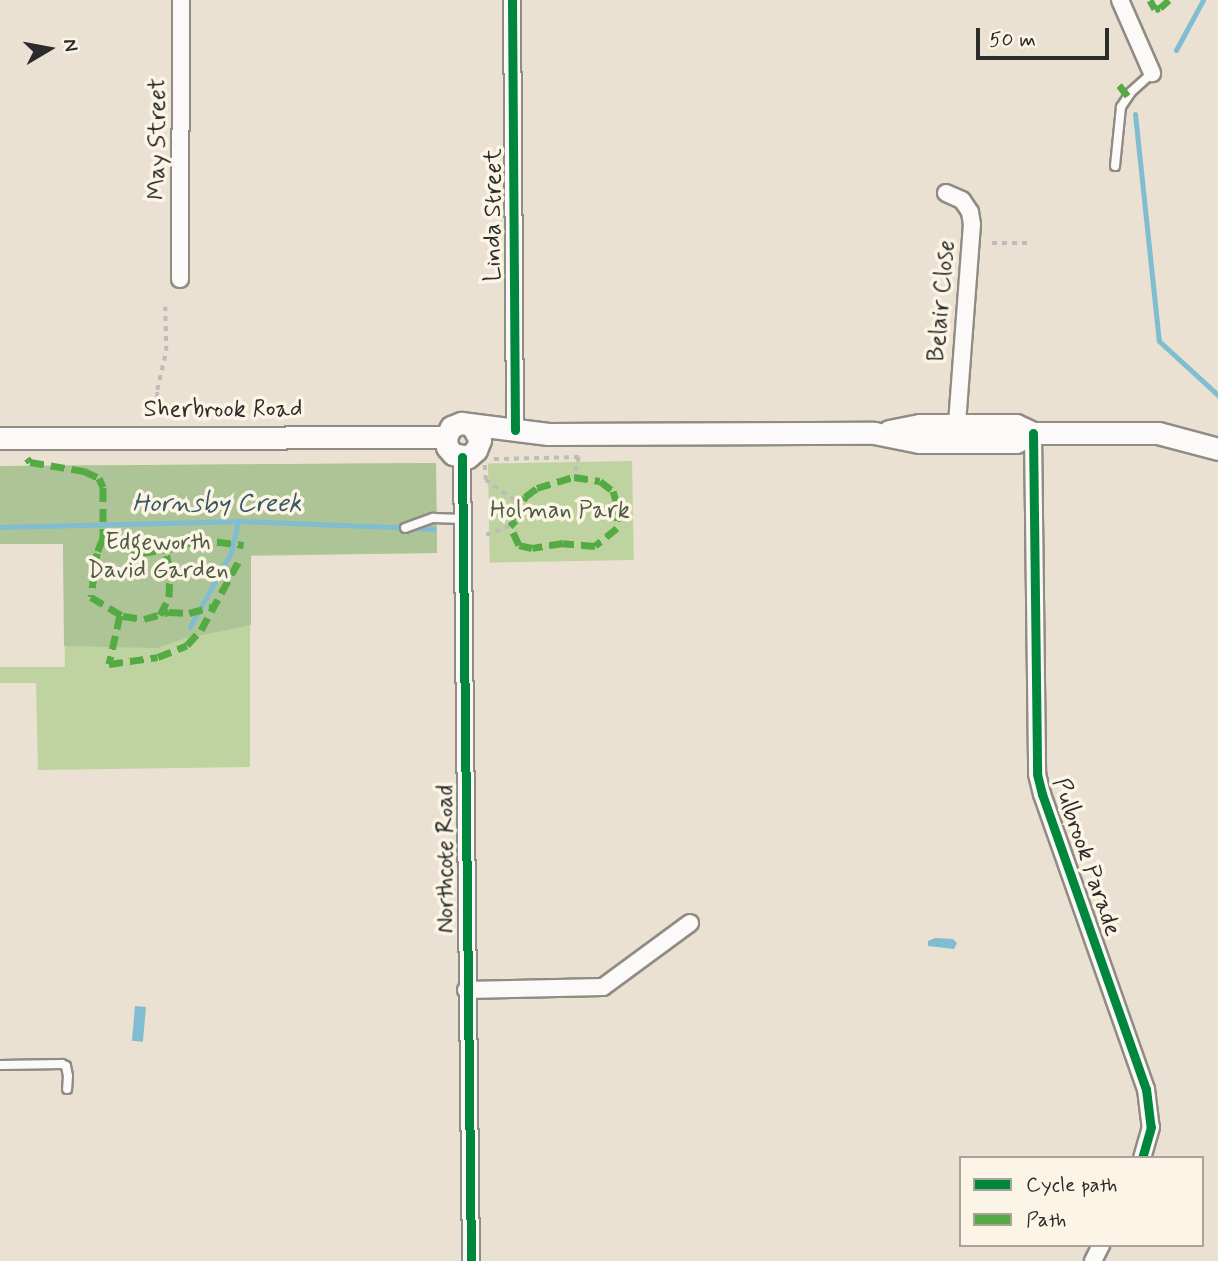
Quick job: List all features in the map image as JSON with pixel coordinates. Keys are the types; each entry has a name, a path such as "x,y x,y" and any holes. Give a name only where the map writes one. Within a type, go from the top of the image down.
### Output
{"main road":[{"name":"Sherbrook Road","path":"0,438 446,437 456,424 548,434 874,433 920,425 1016,425 1033,433 1158,433 1218,449"},
{"path":"446,437 449,451 470,452 479,435 472,426"},
{"name":"Sherbrook Road","path":"874,433 919,442 1016,442 1033,433"},
{"name":"Sherbrook Road","path":"470,452 548,434"}],"street":[{"name":"May Street","path":"180,279 181,0"},
{"name":"Linda Street","path":"512,0 515,430"},
{"path":"1120,0 1152,73"},
{"name":"Belair Close","path":"946,193 962,200 970,212 971,224 957,425"},
{"name":"Pulbrook Parade","path":"1033,433 1037,774 1146,1089 1151,1127 1143,1156"},
{"name":"Northcote Road","path":"470,452 463,481 463,519 471,1261"},
{"path":"466,990 603,987 690,923"}],"lane":[{"path":"1115,166 1121,107 1131,92 1152,73"},
{"path":"405,528 433,518 463,519"},
{"path":"0,1065 62,1064 66,1066 67,1089"}],"path":[{"path":"992,243 1027,243"},
{"path":"157,417 157,390 166,351 165,307"},
{"path":"485,480 485,459 579,457 573,477"},
{"path":"463,481 485,480 520,504"},
{"path":"486,535 510,526"}],"green space":[{"name":"Holman Park","path":"632,461 634,560 490,562 488,464"},
{"name":"Edgeworth David Garden","path":"436,463 437,553 250,556 250,767 38,770 36,683 0,683 0,667 65,667 63,544 0,544 0,466"},
{"name":"Edgeworth David Garden","path":"436,463 437,553 251,555 251,625 183,639 157,648 64,646 63,544 0,544 0,466"}],"water":[{"path":"935,938 953,939 957,943 954,949 928,946 928,941"},
{"path":"135,1006 146,1007 143,1042 132,1041"}],"waterway":[{"path":"1176,50 1203,0"},
{"path":"1135,114 1159,341 1218,395"},
{"name":"Hornsby Creek","path":"0,527 238,521 434,529"},
{"path":"190,627 231,552 238,521"}],"marked path":[{"path":"1150,0 1155,9 1169,0"},
{"path":"1119,85 1128,96"},
{"path":"27,458 30,462 84,471 99,478 103,487 103,538 97,553 91,597 123,616 144,619 169,612 189,613 212,607"},
{"path":"574,477 600,481 613,491 618,507 617,528 595,546 563,543 532,548 519,545 510,526 516,520 525,497 537,488 574,477"},
{"path":"103,538 142,553 179,547 196,539 244,545"},
{"path":"160,615 169,597 170,569 165,549"},
{"path":"120,615 109,664 158,657 187,645 201,630 241,557"}],"cycle path":[{"path":"512,0 515,430"},
{"path":"1033,433 1037,774 1146,1089 1151,1127 1143,1156"},
{"path":"462,457 471,1261"}]}
